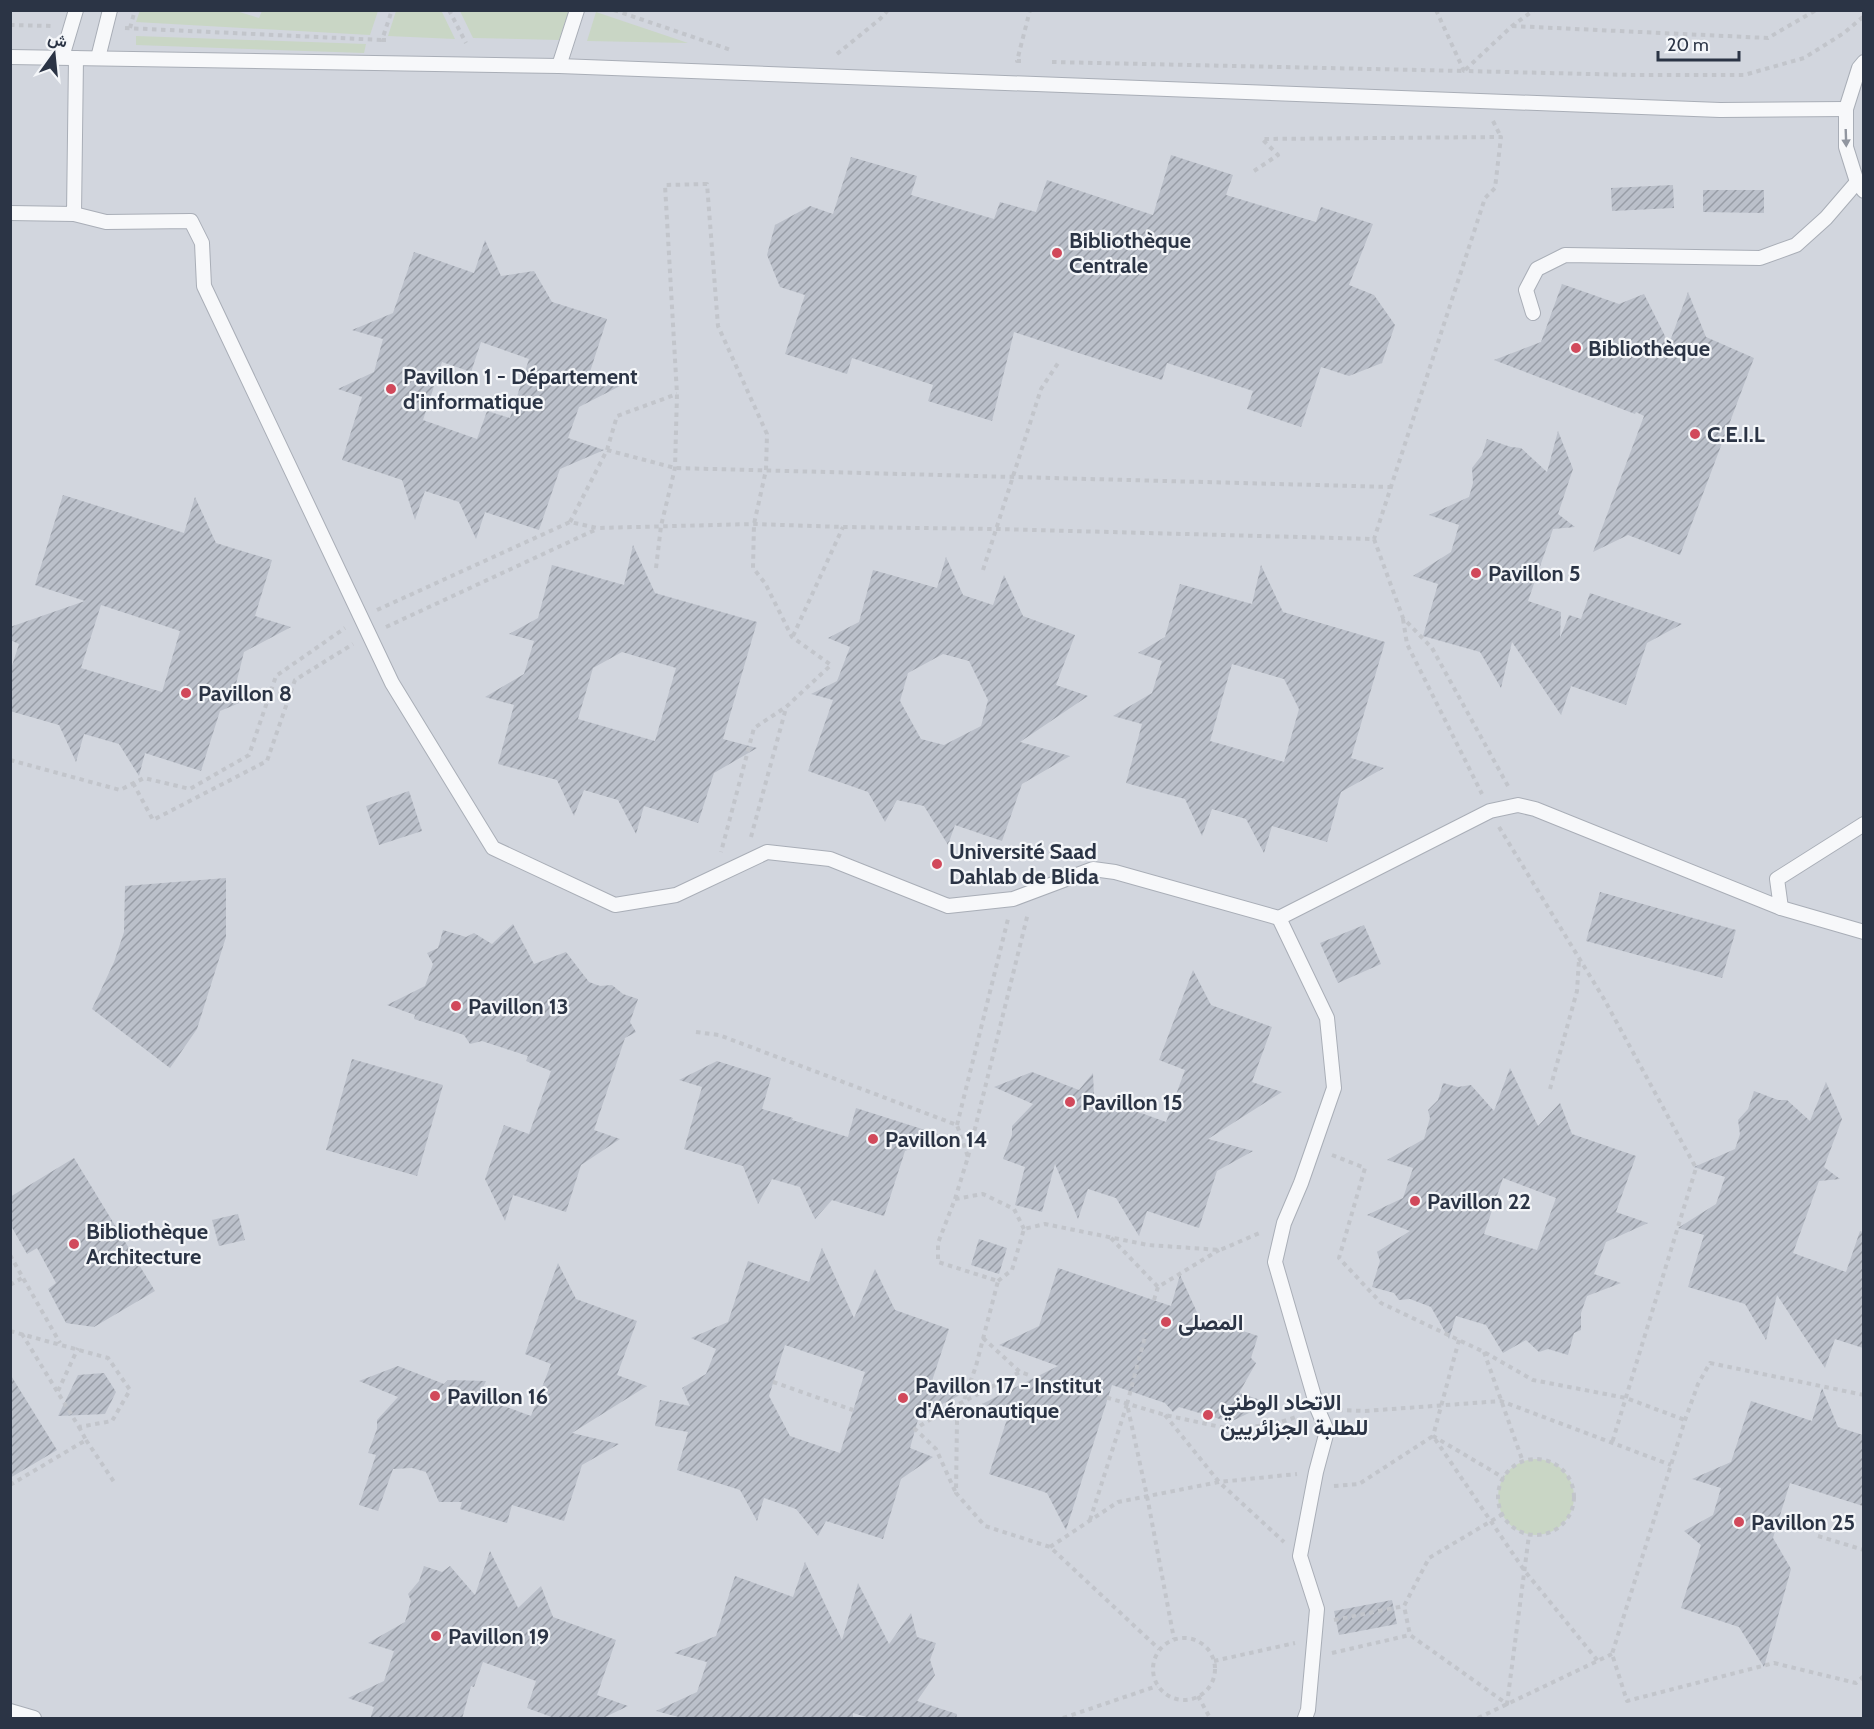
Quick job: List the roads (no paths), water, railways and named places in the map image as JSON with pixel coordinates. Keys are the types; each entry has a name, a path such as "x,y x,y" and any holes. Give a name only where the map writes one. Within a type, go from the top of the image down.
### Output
{"lane":[{"path":"74,214 69,58 76,10"},
{"path":"98,58 110,10"},
{"path":"559,66 577,10"},
{"path":"10,57 559,66 1697,109 1846,109"},
{"path":"1533,314 1526,290 1537,269 1565,255 1760,258 1796,245 1860,186 1846,147 1846,109 1863,62"},
{"path":"10,213 74,214 106,222 191,221 202,243 204,286 392,683 493,848 615,905 676,895 766,852 830,859 948,906 1013,899 1093,869 1115,872 1279,918 1490,811 1518,805 1535,809 1781,908 1863,932"},
{"path":"1781,908 1777,879 1863,824"},
{"path":"1279,918 1327,1018 1334,1088 1301,1183 1284,1223 1275,1262 1318,1410 1327,1431 1316,1472 1300,1556 1317,1609 1308,1710 1305,1719"},
{"path":"10,1711 34,1719"}],"place":[{"name":"Bibliothèque Centrale","path":"1057,253"},
{"name":"Bibliothèque","path":"1576,348"},
{"name":"Pavillon 1 - Département d'informatique","path":"391,389"},
{"name":"C.E.I.L","path":"1695,434"},
{"name":"Pavillon 5","path":"1476,573"},
{"name":"Pavillon 8","path":"186,693"},
{"name":"Université Saad Dahlab de Blida","path":"937,864"},
{"name":"Pavillon 13","path":"456,1006"},
{"name":"Pavillon 15","path":"1070,1102"},
{"name":"Pavillon 14","path":"873,1139"},
{"name":"Pavillon 22","path":"1415,1201"},
{"name":"Bibliothèque Architecture","path":"74,1244"},
{"name":"المصلى","path":"1166,1322"},
{"name":"Pavillon 16","path":"435,1396"},
{"name":"Pavillon 17 - Institut d'Aéronautique","path":"903,1398"},
{"name":"الاتحاد الوطني للطلبة الجزائريين","path":"1208,1415"},
{"name":"Pavillon 25","path":"1739,1522"},
{"name":"Pavillon 19","path":"436,1636"}]}
